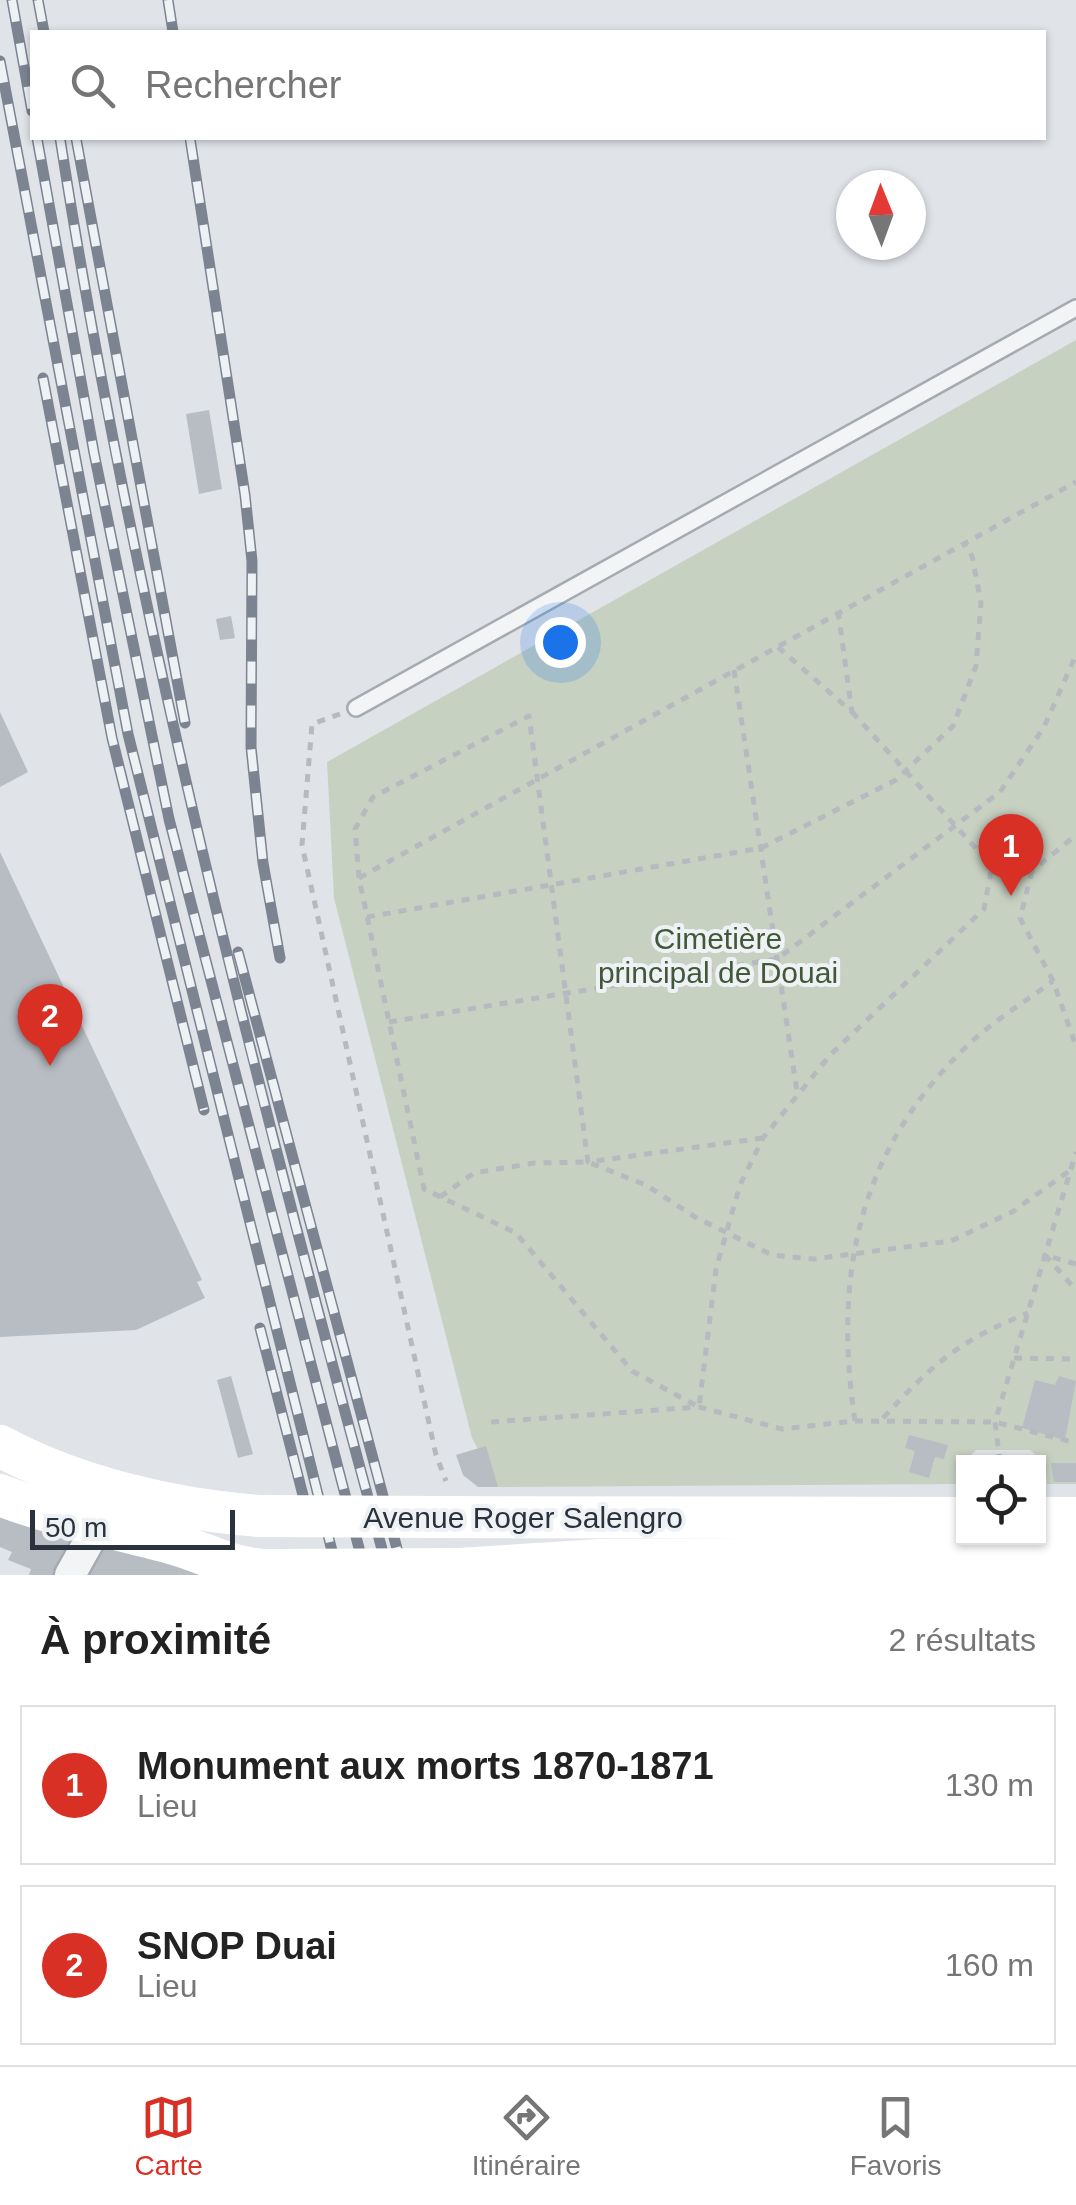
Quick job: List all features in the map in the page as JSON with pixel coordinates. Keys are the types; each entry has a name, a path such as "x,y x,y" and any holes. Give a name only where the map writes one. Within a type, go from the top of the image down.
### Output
{"main road":[{"name":"Avenue Roger Salengro","path":"0,1446 86,1480 187,1505 256,1553 454,1538 956,1518"},
{"path":"0,1495 96,1527 183,1546 256,1553 454,1538 600,1560 1076,1557"},
{"path":"1046,1518 1076,1518"}],"street":[{"path":"70,1575 96,1527"}],"lane":[{"path":"356,708 1076,308"},
{"path":"0,1466 256,1553"},
{"path":"0,1482 54,1502 174,1531 226,1550 256,1553"},
{"path":"454,1538 956,1532"},
{"path":"1046,1532 1076,1532"},
{"path":"454,1538 639,1546 1076,1544"}],"path":[{"path":"358,878 1076,482"},
{"path":"367,917 761,848 827,818 907,770 953,726 976,666 981,602 972,556 963,542"},
{"path":"838,612 852,712"},
{"path":"778,647 852,712 958,824 992,866 1032,871"},
{"path":"389,1022 778,959 1000,792 1044,728 1076,656"},
{"path":"734,669 797,1092"},
{"path":"356,708 312,724 302,845 454,1538"},
{"path":"588,1162 529,716 373,797 355,830 358,878 424,1189 516,1233 632,1371 699,1407 782,1429 882,1418 995,1422 1076,1443"},
{"path":"1076,835 1032,871 1020,918 1053,981 1076,1046"},
{"path":"699,1407 716,1270 740,1186 762,1138 797,1092 854,1031 984,909 992,866"},
{"path":"855,1421 846,1361 850,1255 869,1189 912,1110 968,1045 1053,981"},
{"path":"440,1197 474,1173 762,1138"},
{"path":"999,1455 995,1422 1076,1152"},
{"path":"588,1162 646,1185 772,1255 814,1259 951,1241 1012,1212 1072,1169"},
{"path":"1046,1255 1076,1264"},
{"path":"1046,1255 1076,1290"},
{"path":"882,1418 936,1361 979,1332 1028,1313"},
{"path":"1014,1358 1076,1359"},
{"path":"491,1422 699,1407"}],"green space":[{"name":"Cimetière principal de Douai","path":"1076,340 1076,1484 1047,1484 1046,1455 1036,1455 1030,1450 976,1450 971,1455 956,1455 956,1484 498,1487 472,1438 334,898 327,762"}],"building":[{"path":"209,410 222,489 199,494 186,414"},
{"path":"231,616 235,638 220,640 216,619"},
{"path":"0,712 28,772 0,787"},
{"path":"0,852 202,1280 197,1282 205,1298 136,1330 0,1337"},
{"path":"231,1376 253,1454 238,1458 217,1380"},
{"path":"1059,1376 1076,1381 1065,1440 1022,1428 1035,1380 1055,1385"},
{"path":"909,1435 948,1445 944,1459 935,1457 929,1478 909,1472 915,1451 905,1448"},
{"path":"486,1446 498,1487 478,1487 463,1475 456,1455"},
{"path":"1051,1463 1076,1463 1076,1482 1054,1482"},
{"path":"0,1512 70,1538 55,1575 29,1575 31,1569 8,1560 12,1552 0,1547"},
{"path":"108,1544 207,1575 84,1575"}],"railway":[{"path":"12,0 30,100"},
{"path":"38,0 44,30"},
{"path":"168,0 173,30"},
{"path":"0,61 128,734 338,1575"},
{"path":"37,140 94,453 169,819 366,1575"},
{"path":"60,140 125,501 163,681 248,1040 389,1575"},
{"path":"76,140 185,723"},
{"path":"190,140 245,495 252,561 251,747 263,863 280,958"},
{"path":"43,378 112,738 204,1110"},
{"path":"238,952 404,1575"},
{"path":"260,1328 306,1507"}],"place":[{"name":"Monument aux morts 1870-1871","path":"1011,896"},
{"name":"SNOP Duai","path":"50,1066"}]}
